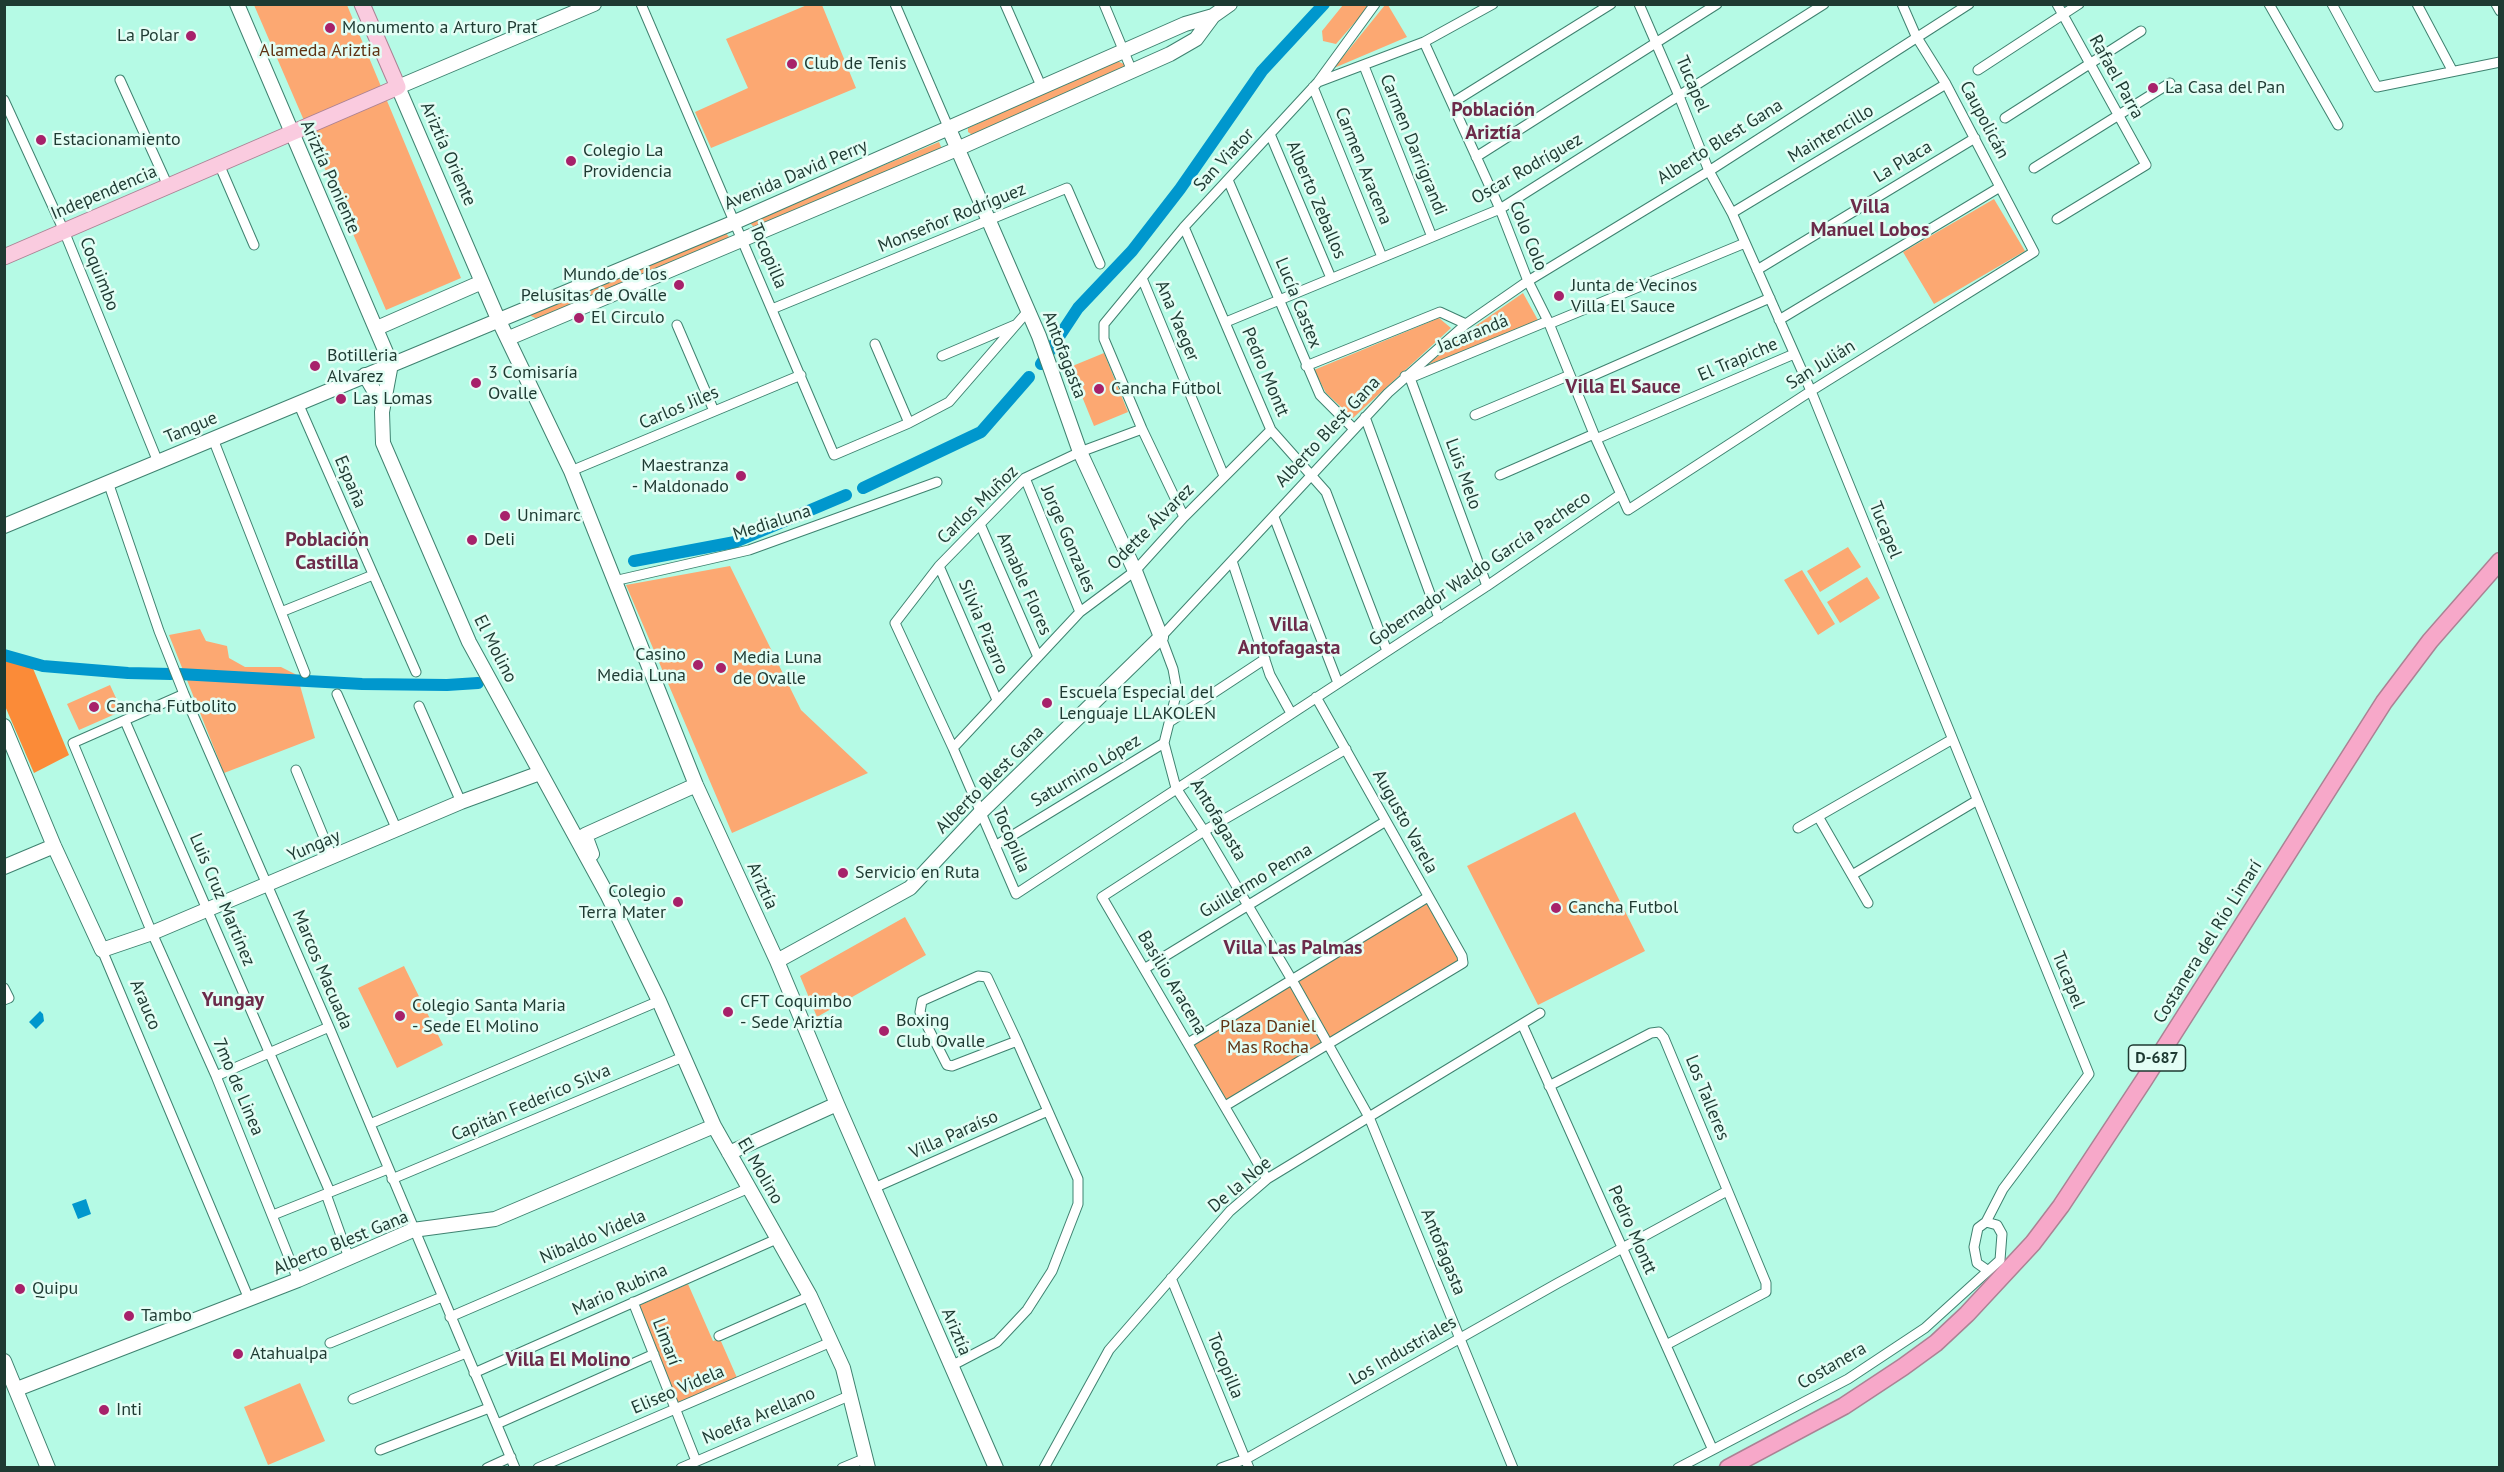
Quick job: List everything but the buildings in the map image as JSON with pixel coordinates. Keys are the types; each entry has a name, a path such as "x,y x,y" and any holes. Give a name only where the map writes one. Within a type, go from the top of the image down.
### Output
{"highway":[{"name":"Costanera del Río Limarí","path":"1728,1467 1854,1400 1936,1343 2005,1275 2048,1225 2144,1080 2384,702 2430,641 2499,561"}],"main road":[{"name":"Ariztía Poniente","path":"237,4 391,364"},
{"name":"Ariztía Oriente","path":"362,4 498,318"},
{"path":"398,87 594,4"},
{"name":"Avenida David Perry","path":"509,338 957,149 1132,70 1196,39 1213,16 1230,4"},
{"name":"Avenida David Perry","path":"391,364 735,222 1185,24 1213,16"},
{"name":"Independencia","path":"4,257 398,87"},
{"name":"Antofagasta","path":"949,129 1039,336 1080,452 1135,571 1161,637"},
{"path":"377,328 482,282"},
{"name":"Ariztía","path":"498,318 571,471 696,785 777,962 996,1467"},
{"name":"Tangue","path":"4,526 391,364"},
{"name":"El Molino","path":"391,364 383,406 383,443 469,642 608,896 659,1001 714,1126 810,1296 831,1342 851,1395 867,1463"},
{"name":"El Molino","path":"366,375 383,406"},
{"name":"Alberto Blest Gana","path":"777,962 910,888 981,812 1161,637"},
{"name":"Arauco","path":"4,726 54,846 102,950"},
{"name":"Yungay","path":"102,950 152,933 461,802 540,773"},
{"name":"El Molino","path":"608,896 585,835 696,785"},
{"path":"4,867 54,846"},
{"path":"729,1153 837,1104"},
{"name":"Alberto Blest Gana","path":"17,1389 298,1280 413,1230 495,1220 714,1126"},
{"path":"4,1361 48,1467"}],"street":[{"name":"Tocopilla","path":"641,4 834,456 909,423"},
{"name":"Antofagasta","path":"895,4 949,129"},
{"path":"1005,4 1042,88"},
{"path":"1104,4 1132,70"},
{"name":"San Viator","path":"1142,429 1104,339 1104,324 1184,227 1316,84 1375,4"},
{"path":"1316,84 1424,42 1493,4"},
{"path":"1452,103 1611,4"},
{"name":"Tucapel","path":"1639,4 1709,171 1732,213 1811,391 1951,740 2089,1074 2003,1189 1986,1222"},
{"path":"1476,157 1717,4"},
{"name":"Oscar Rodríguez","path":"1226,322 1500,209 1824,4"},
{"name":"Caupolicán","path":"1902,4 1916,36 1946,84 2034,252"},
{"name":"Alberto Blest Gana","path":"1161,637 1274,517 1353,428 1466,324 1528,281 1709,171 1969,4"},
{"name":"Rafael Parra","path":"2056,219 2146,165 2057,4"},
{"path":"1978,70 2079,4"},
{"path":"2269,4 2338,125"},
{"path":"2332,4 2377,87 2499,62"},
{"path":"2417,4 2452,70"},
{"path":"2496,4 2499,11"},
{"path":"2005,118 2141,31"},
{"name":"Colo Colo","path":"1424,42 1500,209 1528,281 1549,323 1628,510"},
{"name":"Carmen Darrigrandi","path":"1364,66 1432,237"},
{"path":"120,80 168,186"},
{"path":"2034,168 2119,117 2170,83"},
{"name":"Carmen Aracena","path":"1316,84 1382,257"},
{"name":"Maintencillo","path":"1732,213 1946,84"},
{"name":"Coquimbo","path":"4,100 64,231 158,462"},
{"name":"Alberto Zeballos","path":"1270,134 1331,278"},
{"name":"La Placa","path":"1757,270 1975,138"},
{"path":"219,164 254,245"},
{"name":"Lucía Castex","path":"1228,180 1320,395 1353,428"},
{"name":"Monseñor Rodríguez","path":"772,309 1067,188 1100,264"},
{"path":"1779,320 2000,188"},
{"name":"Pedro Montt","path":"1184,227 1271,430 1326,492 1387,651"},
{"name":"Jacarandá","path":"1408,377 1549,323 1745,243"},
{"name":"San Julián","path":"1628,510 1811,391 2034,252"},
{"name":"Ana Yaeger","path":"1142,278 1224,476"},
{"path":"1475,415 1572,380 1770,298"},
{"path":"875,344 909,423 949,402 1028,311"},
{"path":"1306,366 1440,312 1466,324"},
{"path":"942,356 1017,324"},
{"path":"677,325 714,411"},
{"name":"El Trapiche","path":"1500,475 1794,354"},
{"name":"Carlos Jiles","path":"571,471 801,375"},
{"name":"Luis Melo","path":"1408,377 1487,586"},
{"name":"España","path":"298,403 416,672"},
{"path":"1365,417 1439,618"},
{"path":"1142,429 1184,517"},
{"name":"Carlos Muñoz","path":"895,623 939,566 1025,478 1080,452 1142,429"},
{"name":"Odette Álvarez","path":"953,748 1080,612 1135,571 1184,517 1271,430"},
{"path":"213,439 306,674"},
{"name":"Jorge Gonzales","path":"1025,478 1080,612"},
{"name":"Medialuna","path":"614,581 749,550 937,482"},
{"name":"Marcos Macuada","path":"108,483 159,631 184,694 329,1027 515,1467"},
{"name":"Gobernador Waldo García Pacheco","path":"1176,788 1439,618 1621,494"},
{"path":"1274,517 1338,683"},
{"name":"Amable Flores","path":"980,524 1038,657"},
{"path":"1232,561 1270,675 1291,714"},
{"name":"Silvia Pizarro","path":"939,566 997,700"},
{"path":"281,612 373,575"},
{"name":"Tocopilla","path":"895,623 953,748 1016,894 1176,788"},
{"name":"Antofagasta","path":"1161,637 1173,669 1177,691 1164,743 1176,788 1292,980 1369,1117 1513,1467"},
{"path":"1171,721 1265,659"},
{"path":"125,721 184,694"},
{"path":"337,694 397,830"},
{"name":"Augusto Varela","path":"1316,697 1462,956 1463,963 1328,1043"},
{"path":"419,706 461,802"},
{"name":"7mo de Linea","path":"125,721 73,743 152,933 216,1076 298,1280"},
{"name":"Luis Cruz Martínez","path":"125,721 270,1054 328,1193 350,1258"},
{"path":"1798,828 1819,818 1951,740"},
{"name":"Saturnino López","path":"995,846 1164,743"},
{"path":"1204,831 1346,749"},
{"path":"296,770 332,857"},
{"path":"1852,875 1976,801"},
{"path":"1819,818 1868,903"},
{"name":"Guillermo Penna","path":"1144,969 1386,821"},
{"name":"Basilio Aracena","path":"1204,831 1102,897 1267,1179"},
{"path":"1188,1043 1428,897"},
{"name":"Arauco","path":"102,950 249,1299"},
{"path":"951,1366 997,1342 1028,1310 1052,1271 1074,1215 1078,1204 1078,1179 1017,1041 987,977 978,976 922,1001 920,1012 946,1065 952,1066 1017,1041"},
{"path":"4,987 9,999 4,1000"},
{"path":"370,1124 659,1001"},
{"name":"De la Noe","path":"1044,1467 1109,1350 1230,1211 1267,1179 1540,1013"},
{"name":"Pedro Montt","path":"1522,1024 1713,1448"},
{"path":"216,1076 329,1027"},
{"name":"Los Talleres","path":"1549,1086 1652,1033 1659,1032 1664,1038 1766,1284 1766,1292 1666,1345"},
{"path":"1225,1106 1328,1043"},
{"name":"Capitán Federico Silva","path":"273,1215 328,1193 390,1174 683,1057"},
{"name":"Villa Paraíso","path":"874,1188 1048,1111"},
{"name":"Nibaldo Videla","path":"450,1317 749,1188"},
{"name":"Los Industriales","path":"1221,1467 1247,1463 1459,1339 1727,1191"},
{"path":"1986,1222 1978,1228 1974,1247 1977,1263 1987,1270"},
{"name":"Costanera","path":"1678,1467 1848,1379 1925,1328 2000,1260 2002,1234 1997,1225 1986,1222"},
{"name":"Mario Rubina","path":"474,1373 779,1238"},
{"name":"Tocopilla","path":"1170,1278 1247,1463"},
{"path":"719,1336 810,1296"},
{"path":"330,1343 442,1297"},
{"name":"Limarí","path":"633,1302 696,1461"},
{"path":"1925,1328 1936,1343"},
{"name":"Eliseo Videla","path":"538,1467 831,1342"},
{"path":"353,1399 466,1353"},
{"path":"497,1424 654,1354"},
{"name":"Noelfa Arellano","path":"681,1467 851,1395"},
{"path":"380,1450 489,1408"},
{"path":"487,1467 511,1457"},
{"path":"842,1467 867,1463"}],"green space":[{"name":"Alameda Ariztia","path":"254,5 347,5 461,278 386,310"},
{"name":"Club de Tenis","path":"807,5 822,5 856,88 711,148 695,112 748,88 726,39"},
{"path":"1343,5 1370,5 1336,44 1323,41 1322,31"},
{"path":"1385,5 1388,5 1407,37 1334,68"},
{"path":"1117,61 1125,67 974,136 968,132 968,128"},
{"path":"939,142 942,149 755,228 749,222"},
{"path":"1994,199 2025,251 1934,304 1903,252"},
{"path":"725,232 729,237 728,240 537,319 531,316 531,314"},
{"path":"1523,293 1539,322 1427,365 1474,327"},
{"path":"1439,318 1451,328 1353,418 1326,393 1314,370"},
{"name":"Cancha Fútbol","path":"1104,353 1128,412 1094,426 1070,367"},
{"path":"1848,547 1861,567 1820,592 1807,571"},
{"name":"Media Luna de Ovalle","path":"730,566 801,710 868,773 732,833 626,585"},
{"path":"1802,570 1835,624 1818,635 1784,580"},
{"path":"1867,577 1880,598 1840,623 1827,602"},
{"path":"200,629 206,641 227,646 229,658 245,667 281,667 297,675 315,738 224,773 169,635"},
{"name":"Cancha Futbolito","path":"110,685 122,711 79,730 67,704"},
{"name":"Cancha Futbol","path":"1575,812 1645,951 1538,1005 1467,866"},
{"name":"Plaza Daniel Mas Rocha","path":"1428,901 1463,962 1329,1039 1296,981"},
{"path":"905,917 926,955 817,1017 800,976"},
{"name":"Colegio Santa Maria - Sede El Molino","path":"404,966 443,1045 397,1068 358,988"},
{"name":"Plaza Daniel Mas Rocha","path":"1291,984 1324,1042 1226,1100 1194,1045"},
{"path":"688,1284 713,1341 720,1339 738,1380 678,1404 638,1306"},
{"path":"300,1383 325,1441 268,1465 244,1407"}],"shaded area":[{"path":"5,658 32,666 69,755 34,773 5,706"}],"water":[{"path":"40,1011 44,1021 36,1029 29,1022"},
{"path":"86,1199 91,1214 78,1219 72,1204"}],"waterway":[{"path":"1041,364 1078,308 1132,251 1180,189 1262,71 1324,4"},
{"path":"863,488 981,432 1029,377"},
{"path":"634,561 735,542 846,495"},
{"path":"4,655 43,666 171,674"},
{"path":"179,674 362,684 478,683"}],"place":[{"name":"Monumento a Arturo Prat","path":"330,28"},
{"name":"La Polar","path":"191,36"},
{"name":"Club de Tenis","path":"792,64"},
{"name":"La Casa del Pan","path":"2153,88"},
{"name":"Estacionamiento","path":"41,140"},
{"name":"Colegio La Providencia","path":"571,161"},
{"name":"Mundo de los Pelusitas de Ovalle","path":"679,285"},
{"name":"Junta de Vecinos Villa El Sauce","path":"1559,296"},
{"name":"El Circulo","path":"579,318"},
{"name":"Botilleria Alvarez","path":"315,366"},
{"name":"3 Comisaría Ovalle","path":"476,383"},
{"name":"Cancha Fútbol","path":"1099,389"},
{"name":"Las Lomas","path":"341,399"},
{"name":"Maestranza - Maldonado","path":"741,476"},
{"name":"Unimarc","path":"505,516"},
{"name":"Deli","path":"472,540"},
{"name":"Casino Media Luna","path":"698,665"},
{"name":"Media Luna de Ovalle","path":"721,668"},
{"name":"Escuela Especial del Lenguaje LLAKOLEN","path":"1047,703"},
{"name":"Cancha Futbolito","path":"94,707"},
{"name":"Servicio en Ruta","path":"843,873"},
{"name":"Colegio Terra Mater","path":"678,902"},
{"name":"Cancha Futbol","path":"1556,908"},
{"name":"CFT Coquimbo - Sede Ariztía","path":"728,1012"},
{"name":"Colegio Santa Maria - Sede El Molino","path":"400,1016"},
{"name":"Boxing Club Ovalle","path":"884,1031"},
{"name":"Quipu","path":"20,1289"},
{"name":"Tambo","path":"129,1316"},
{"name":"Atahualpa","path":"238,1354"},
{"name":"Inti","path":"104,1410"}],"district":[{"name":"Población Ariztía","path":"1493,122"},
{"name":"Villa Manuel Lobos","path":"1870,218"},
{"name":"Villa El Sauce","path":"1623,387"},
{"name":"Población Castilla","path":"327,552"},
{"name":"Villa Antofagasta","path":"1289,636"},
{"name":"Villa Las Palmas","path":"1293,948"},
{"name":"Yungay","path":"233,1000"},
{"name":"Villa El Molino","path":"568,1360"}]}
